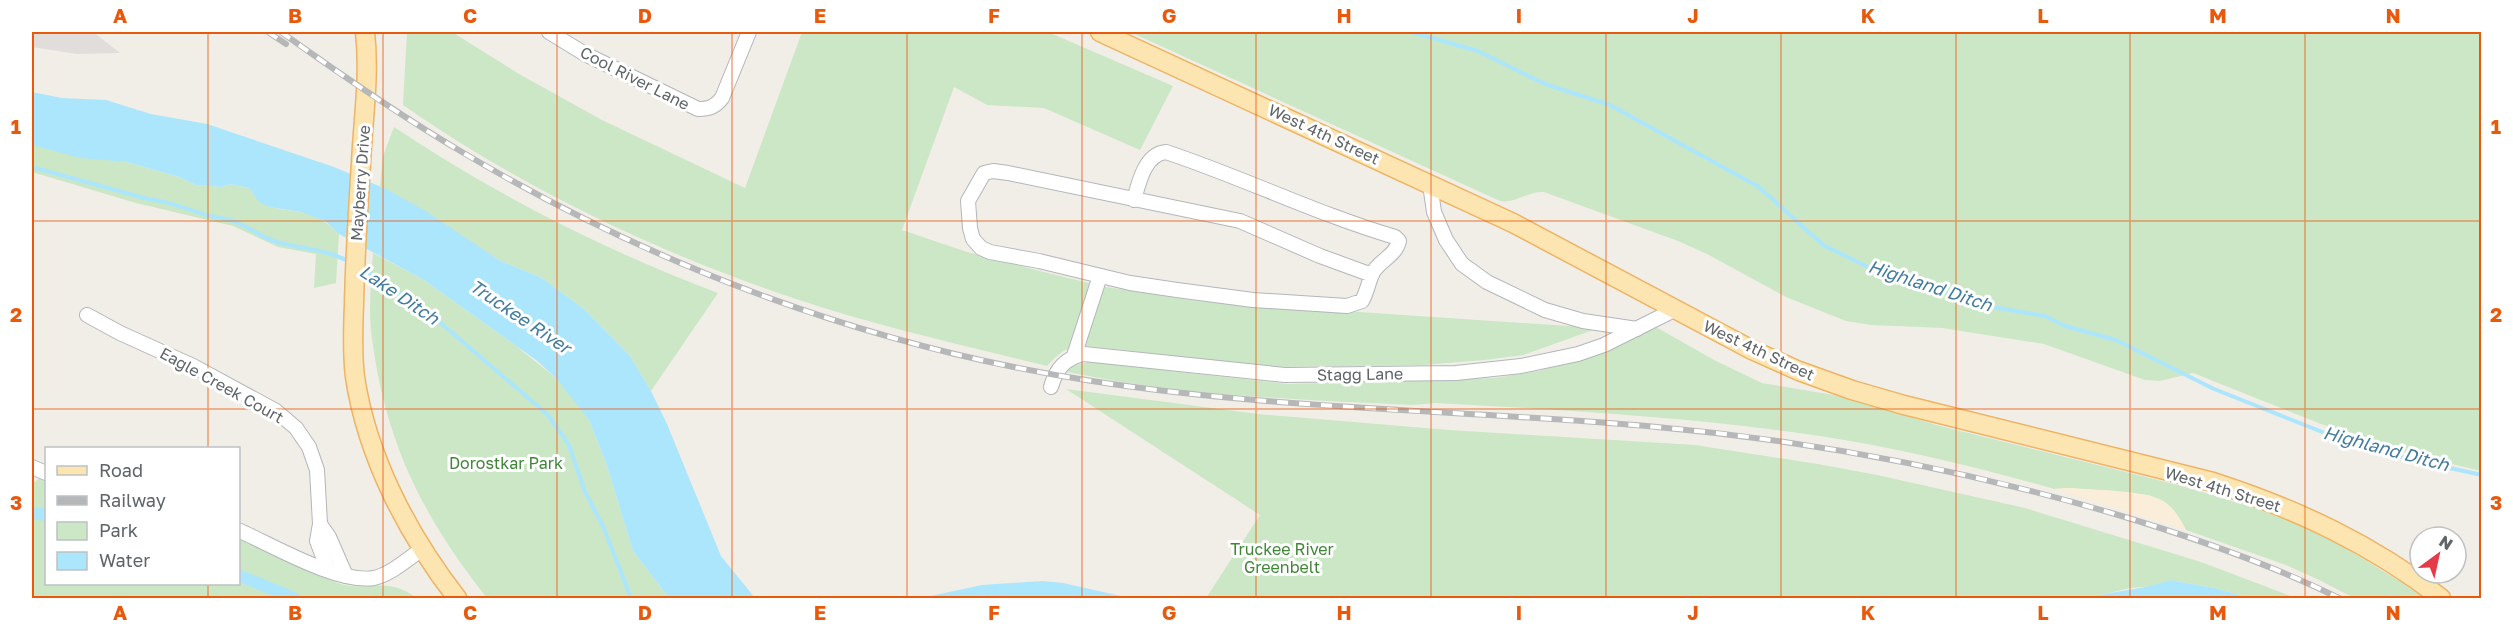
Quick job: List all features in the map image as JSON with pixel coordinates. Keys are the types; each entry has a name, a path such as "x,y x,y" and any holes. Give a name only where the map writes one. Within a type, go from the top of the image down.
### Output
{"main road":[{"name":"Mayberry Drive","path":"365,32 367,78 354,288 354,358 362,407 394,498 422,549 457,598"},
{"name":"West 4th Street","path":"1100,32 1513,223 1752,350 1852,390 2213,482 2280,505 2372,551 2441,598"}],"street":[{"name":"Cool River Lane","path":"549,32 585,54 698,110 717,105 722,98 749,32"},
{"path":"1134,200 1138,184 1152,158 1158,153 1166,152 1240,178 1333,217 1395,237 1399,241 1397,248 1372,275 1362,301 1347,306 1222,297 1100,276 1049,263 990,252 981,248 973,239 969,228 968,201 973,189 984,174 993,171 1134,200 1240,221 1320,256 1372,275"},
{"path":"1430,184 1434,212 1446,240 1462,264 1479,276 1545,310 1583,321 1637,329"},
{"path":"1051,387 1060,366 1074,356 1100,276"},
{"name":"Stagg Lane","path":"1074,356 1099,354 1285,375 1456,373 1556,360 1604,345 1676,309"},
{"name":"Eagle Creek Court","path":"87,315 120,333 187,363 287,419 303,438 313,457 319,482 318,548 328,570"},
{"path":"320,524 333,543 346,576"},
{"path":"240,531 346,576 367,578 382,575 422,549"}],"shaded area":[{"path":"32,32 93,32 120,53 77,54 32,47"}],"green space":[{"path":"407,32 452,32 519,74 602,120 745,188 802,32 1048,32 1173,86 1140,150 1044,108 987,105 954,87 902,230 967,252 1101,286 1195,301 1569,326 1607,325 1523,355 1422,365 1272,367 1087,346 1064,351 1047,366 919,335 793,298 691,260 591,215 495,164 403,105"},
{"path":"1130,32 2481,32 2481,471 2374,445 2193,373 2160,381 2145,380 2044,344 1942,328 1871,325 1846,321 1786,297 1707,254 1678,241 1544,192 1532,193 1511,201 1500,201"},
{"path":"394,127 472,176 592,240 718,293 651,391 630,356 584,309 542,278 499,260 380,186 383,156"},
{"path":"32,144 57,151 127,162 179,177 196,185 222,187 230,184 249,188 263,203 277,209 302,212 316,217 339,234 336,283 314,288 316,254 278,247 233,226 136,203 32,172"},
{"name":"Dorostkar Park","path":"373,253 424,280 515,345 556,378 589,420 606,463 633,551 669,598 487,598 464,568 426,508 398,446 378,377 372,339 370,307"},
{"path":"1656,327 1714,360 1762,383 1834,395 1940,426 2182,486 2255,508 2339,544 2424,598 2354,598 2286,565 2186,530 2173,509 2163,501 2149,495 2070,488 2054,489 1938,459 1820,436 1724,424 1532,408 1436,403 1412,405 1239,395 1152,386 1067,372 1072,366 1089,362 1288,384 1494,378 1538,371 1601,354"},
{"name":"Truckee River Greenbelt","path":"1066,389 1258,414 1449,430 1695,445 1818,464 2025,508 2201,562 2296,598 2250,598 2215,588 2170,580 2156,586 2130,588 2088,598 1206,598 1260,515"},
{"path":"41,477 45,479 45,585 240,585 240,538 337,583 349,586 395,587 417,598 32,598 32,484"}],"sand":[{"path":"2070,488 2154,497 2170,507 2186,530 2054,489"}],"water":[{"name":"Truckee River","path":"32,92 62,98 106,100 151,114 207,124 334,167 386,189 424,210 499,260 542,278 584,309 630,356 667,424 721,556 755,598 669,598 633,551 606,463 589,420 556,378 536,360 424,280 339,234 325,221 301,212 269,207 259,202 249,188 230,184 222,187 196,185 179,177 127,162 80,158 36,146 32,144"},
{"path":"2170,580 2215,588 2250,598 2088,598 2150,586"},
{"path":"1042,581 1063,583 1130,598 921,598 982,585"}],"waterway":[{"name":"Highland Ditch","path":"1411,32 1478,51 1545,84 1610,105 1759,187 1823,245 1882,274 1987,306 2045,316 2065,326 2116,340 2214,389 2340,439 2408,459 2482,475"},
{"name":"Lake Ditch","path":"32,167 230,220 274,241 323,252 351,262"},
{"name":"Lake Ditch","path":"360,267 428,312 547,414 569,445 585,492 603,526 631,598"},
{"path":"32,513 45,515"},
{"path":"240,576 294,598"}],"railway":[{"path":"268,32 286,44"},
{"path":"281,32 370,94 462,152 611,232 766,297 846,324 927,347 1009,366 1162,391 1303,404 1657,427 1773,440 1888,459 2059,498 2144,523 2257,562 2339,598"}]}
